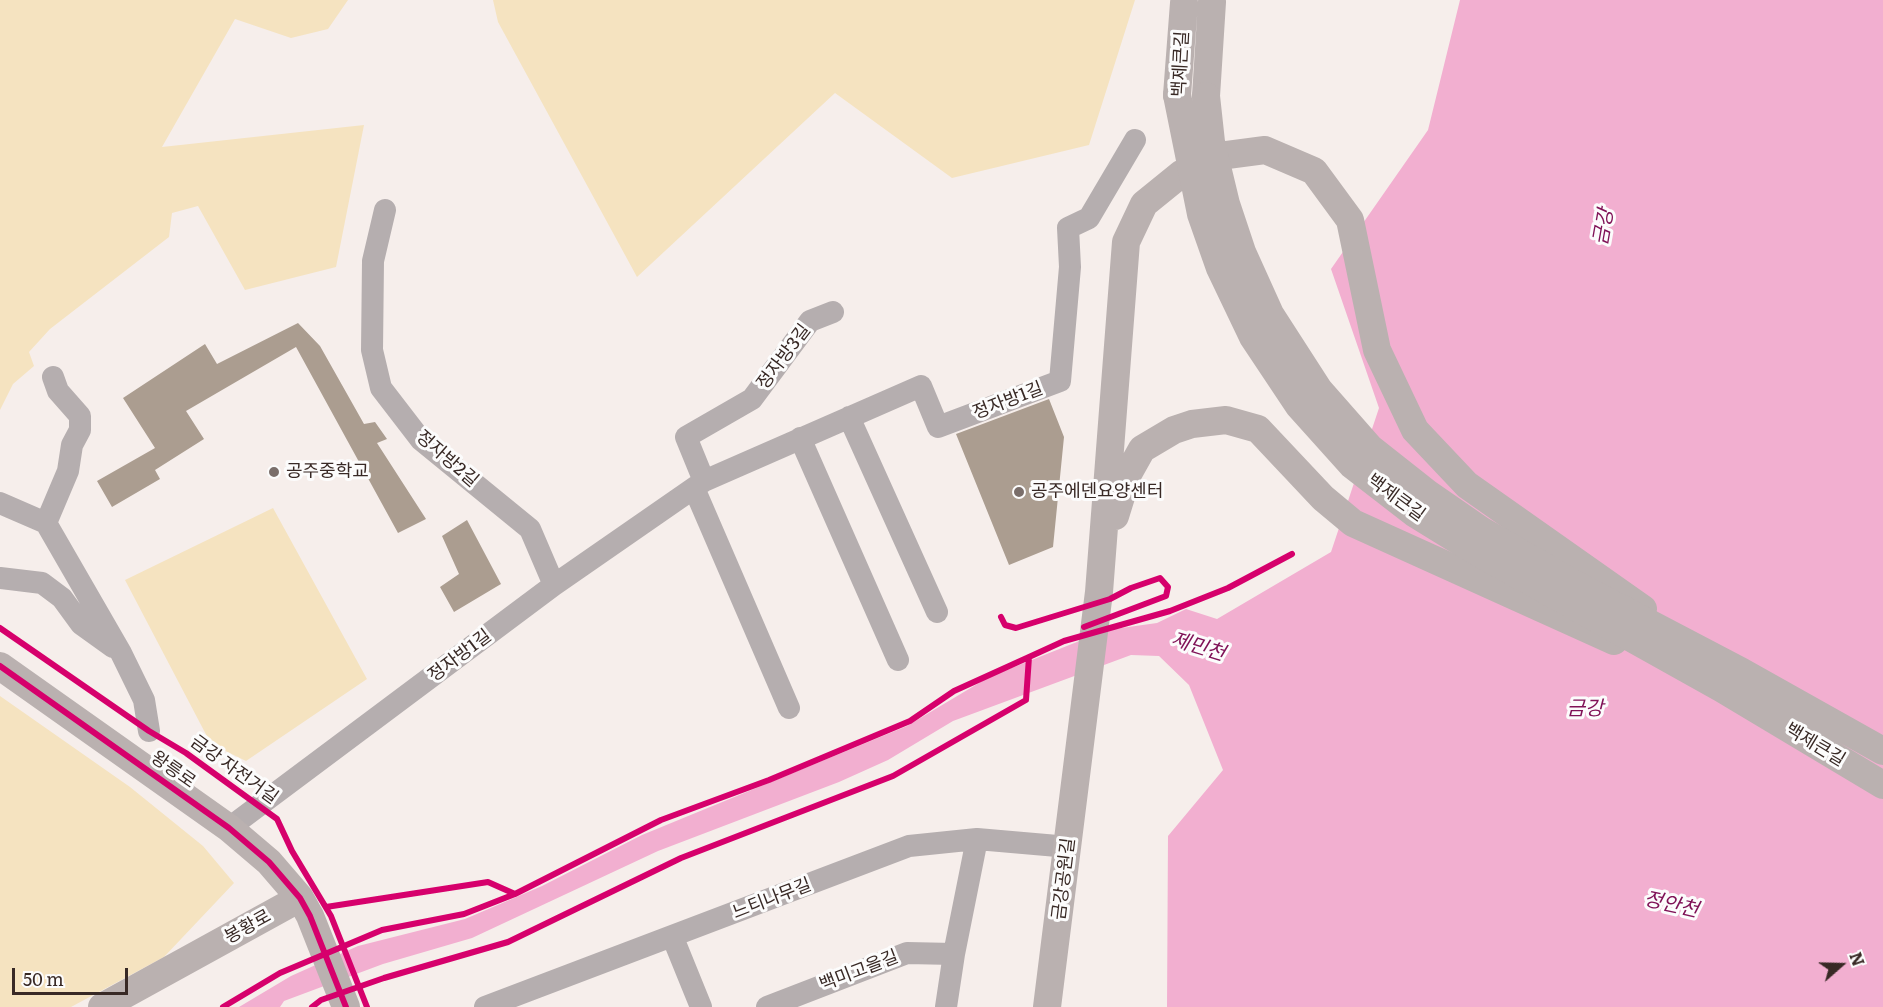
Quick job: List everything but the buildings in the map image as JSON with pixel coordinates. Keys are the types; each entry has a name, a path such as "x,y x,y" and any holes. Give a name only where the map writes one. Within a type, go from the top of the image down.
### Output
{"main road":[{"name":"백제큰길","path":"1883,752 1731,680 1474,550 1414,513 1352,465 1299,406 1253,337 1225,278 1201,214 1177,95 1198,2 1211,142 1226,204 1242,252 1270,314 1319,390 1370,448 1427,494 1482,531 1578,586 1731,680 1883,785"},
{"path":"1101,562 1126,242 1144,204 1181,174 1227,155 1265,150 1314,171 1350,220 1377,350 1415,430 1467,485 1661,622 1731,680"},
{"path":"1101,562 1128,474 1142,448 1174,430 1192,424 1226,420 1258,429 1323,498 1353,523 1731,680"},
{"name":"금강공원길","path":"1047,1007 1069,847 1101,562"},
{"name":"왕릉로","path":"0,666 229,828 269,862 305,907 346,1007"},
{"name":"봉황로","path":"102,1007 305,907"}],"street":[{"name":"정자방1길","path":"229,828 554,585 699,484 921,386 938,428 1060,381 1070,267 1068,228 1089,218 1135,140"},
{"name":"정자방2길","path":"386,210 373,261 372,350 381,388 421,440 530,529 554,585"},
{"name":"정자방3길","path":"699,484 686,437 752,399 810,321 833,312"},
{"path":"46,523 68,471 72,445 80,430 80,416 58,391 52,377"},
{"path":"849,417 937,612"},
{"path":"800,438 898,660"},
{"path":"699,484 789,708"},
{"path":"0,503 46,523 121,653 144,700 149,730"},
{"path":"0,578 42,584 62,597 81,624 121,653"},
{"path":"946,1007 977,839"},
{"name":"느티나무길","path":"485,1007 673,938 909,846 977,839 1069,847"},
{"path":"673,938 701,1007"},
{"name":"백미고을길","path":"767,1007 907,953 954,954"}],"shaded area":[{"path":"0,0 348,0 328,29 291,38 235,19 162,147 364,125 336,267 245,290 198,206 172,213 169,237 50,329 29,352 34,366 13,384 0,410"},
{"path":"493,0 1135,0 1089,145 952,178 835,93 637,277 498,22"},
{"path":"273,508 367,679 246,761 211,744 125,580"},
{"path":"0,696 130,787 203,846 234,883 164,957 71,1007 0,1007"}],"water":[{"name":"금강","path":"1460,0 1883,0 1883,1007 1167,1007 1168,836 1223,770 1189,685 1159,656 1131,655 953,721 888,760 839,782 658,851 472,938 383,964 284,1001 280,1007 239,1007 291,976 358,946 465,919 542,886 642,835 907,726 989,677 1107,630 1157,623 1186,609 1217,619 1331,552 1379,408 1331,269 1428,130"}],"cycle path":[{"path":"326,907 488,882 515,894 661,820 769,780 910,721 954,691 1064,641 1170,611 1228,588 1292,554"},
{"path":"1001,617 1005,625 1016,628 1110,599 1131,588 1160,578 1168,587 1166,596 1084,627"},
{"name":"금강 자전거길","path":"0,628 149,731 186,753 277,819 292,851 331,916 367,1007"},
{"path":"312,1007 321,1000 384,978 508,942 681,858 893,776 1026,700 1029,657"},
{"path":"0,666 229,828 269,862 300,898 310,916 346,1007"},
{"path":"223,1007 280,973 382,930 464,914 515,894"}],"place":[{"name":"공주중학교","path":"274,472"},
{"name":"공주에덴요양센터","path":"1019,492"}],"water label":[{"name":"제민천","path":"1198,647"},
{"name":"정안천","path":"1671,905"}]}
